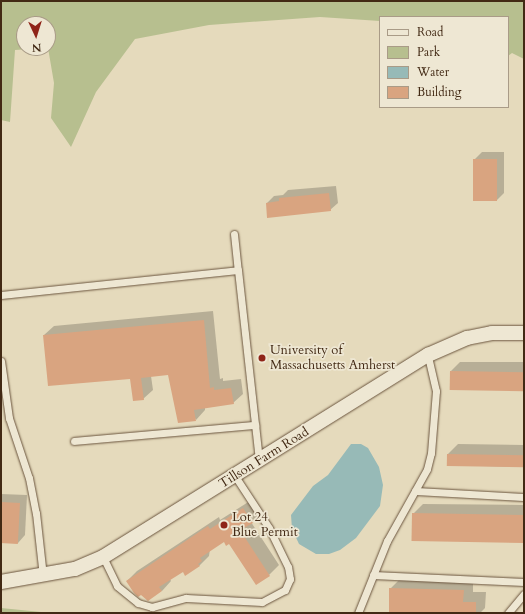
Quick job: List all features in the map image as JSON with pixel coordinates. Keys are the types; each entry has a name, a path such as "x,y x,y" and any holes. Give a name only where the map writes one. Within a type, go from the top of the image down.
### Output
{"street":[{"name":"Tillson Farm Road","path":"1,582 43,576 75,569 103,557 428,355 467,338 492,333 524,333"}],"lane":[{"path":"234,234 259,461"},
{"path":"1,295 238,270"},
{"path":"358,613 387,541 427,469 431,453 436,391 428,355"},
{"path":"1,361 9,418 29,478 36,513 43,576"},
{"path":"74,441 255,425"},
{"path":"103,557 117,586 138,603 152,607 186,598 262,602 285,590 290,579 288,567 269,528 235,476"},
{"path":"415,491 524,497"},
{"path":"373,575 524,582"},
{"path":"508,613 524,594"}],"green space":[{"path":"1,1 524,1 524,59 512,53 509,55 509,16 379,16 379,21 320,17 209,25 135,39 96,92 71,147 51,118 54,83 49,56 56,56 56,16 16,16 16,50 10,122 1,120"},
{"path":"1,608 51,613 1,613"}],"water":[{"path":"351,444 361,444 368,448 379,467 383,485 380,506 356,538 340,550 329,554 316,554 299,544 292,529 291,515 313,486 328,475"}],"building":[{"path":"473,159 497,159 497,201 473,201"},
{"path":"329,193 331,211 267,218 266,203 279,201 279,198"},
{"path":"204,320 210,388 214,387 214,390 231,388 234,404 194,410 196,421 178,423 168,375 141,378 144,400 133,401 130,379 48,386 43,335"},
{"path":"450,371 524,372 524,391 450,390"},
{"path":"447,454 524,455 524,467 447,466"},
{"path":"1,502 20,503 18,544 1,543"},
{"path":"243,508 253,523 240,530 270,576 256,585 229,544 226,546 224,542 200,558 202,561 198,564 200,566 185,576 183,572 159,587 162,591 148,601 141,595 138,597 134,593 126,581 208,526 210,529"},
{"path":"412,513 524,515 523,543 412,541"},
{"path":"389,588 464,590 463,602 476,602 476,613 389,613"}],"place":[{"name":"University of Massachusetts Amherst","path":"262,358"},
{"name":"Lot 24 Blue Permit","path":"224,525"}]}
